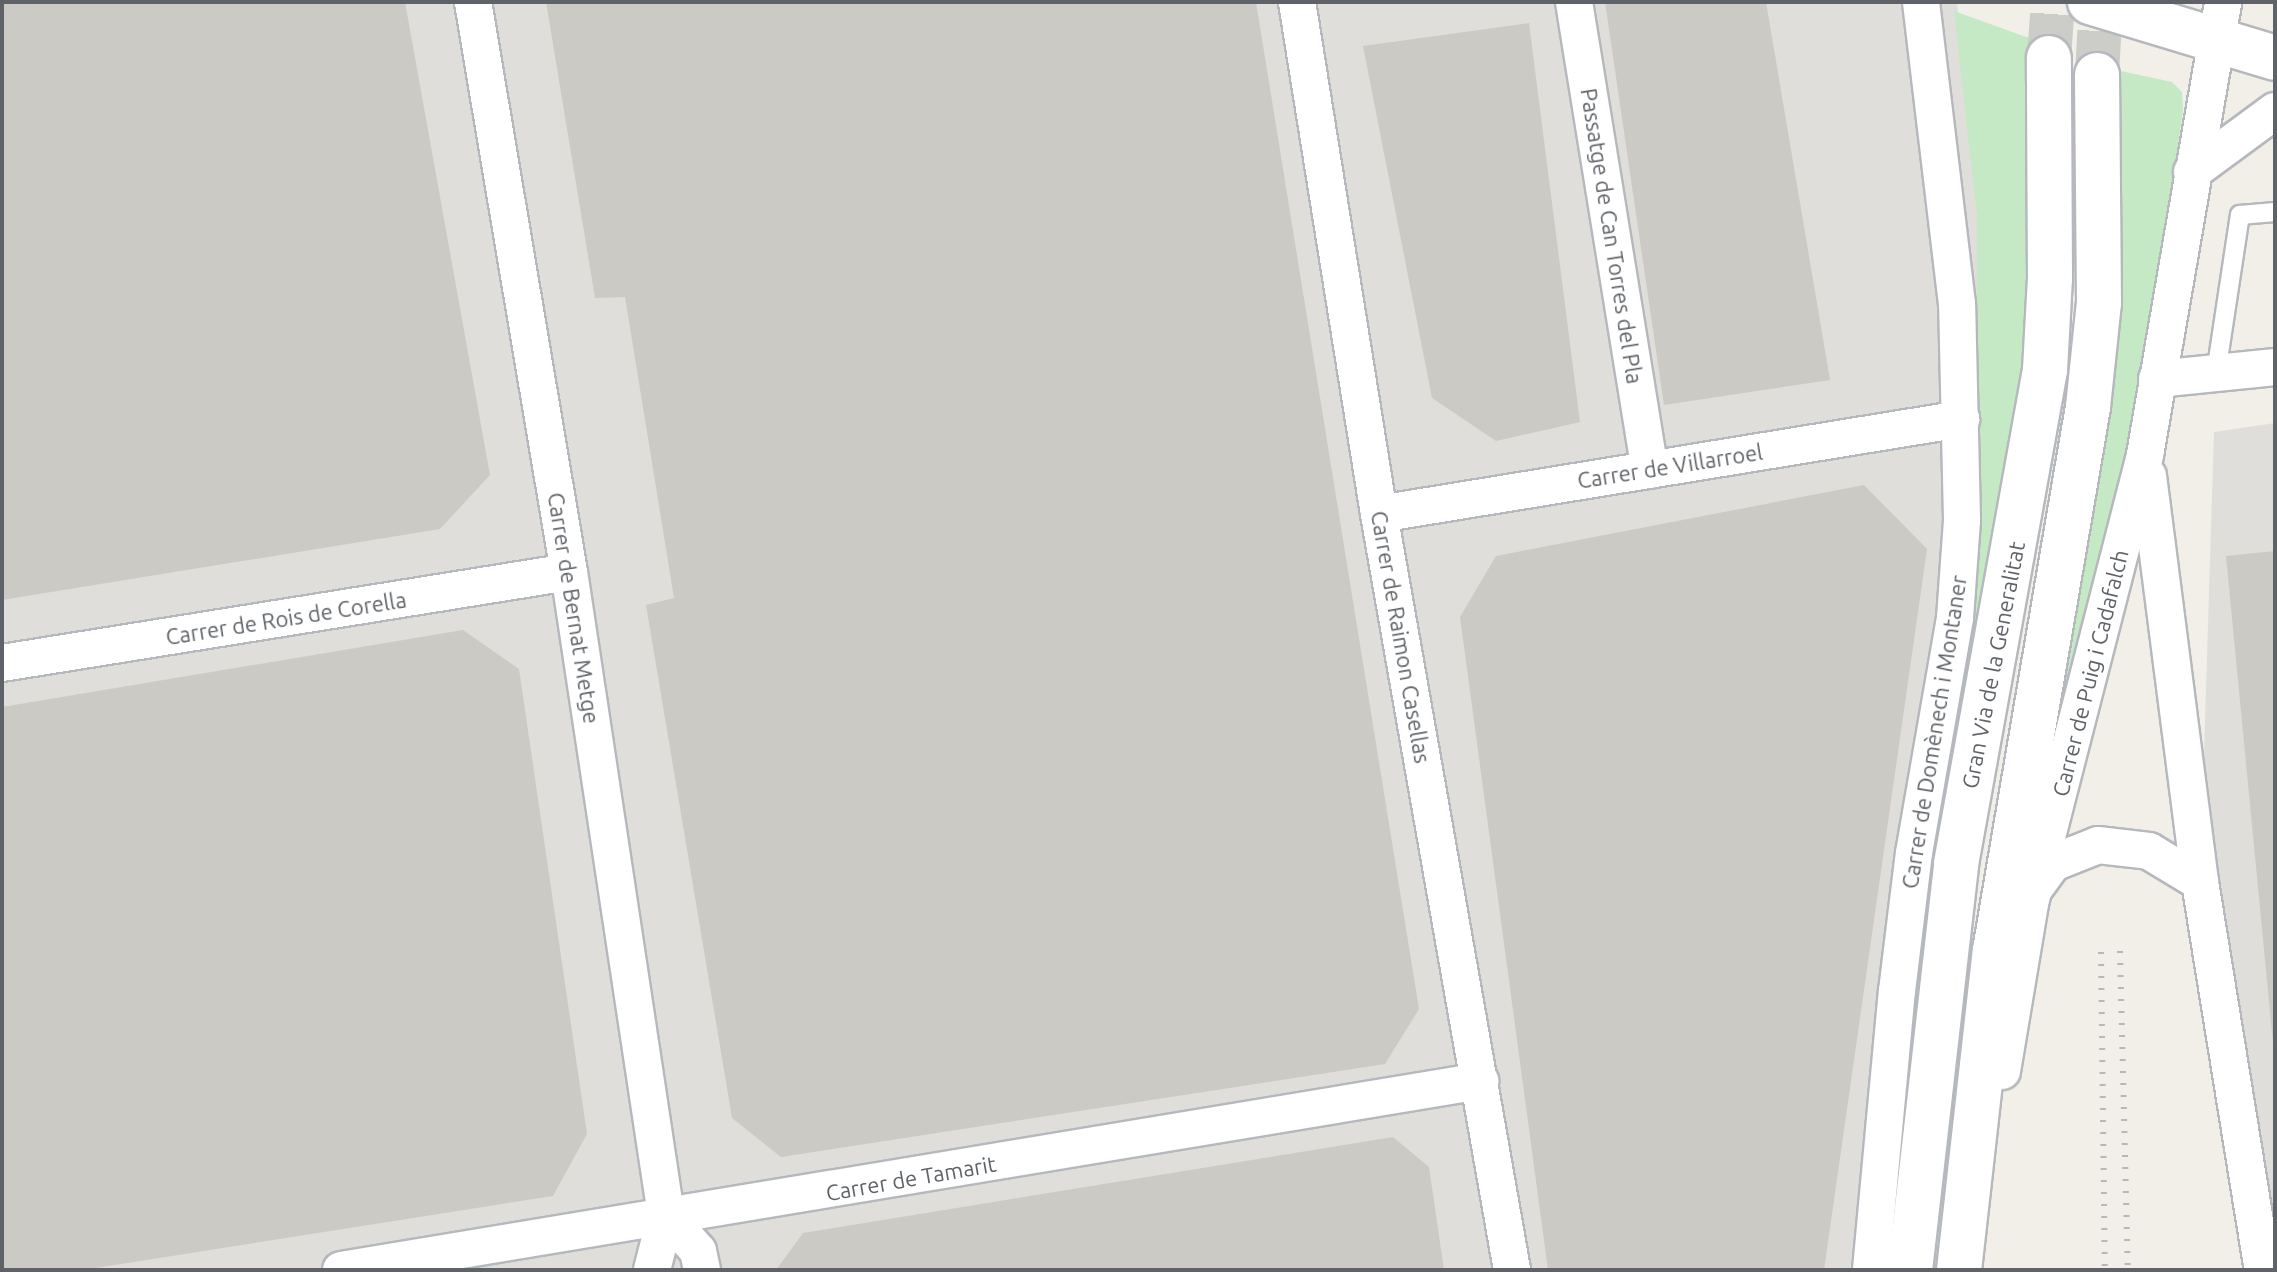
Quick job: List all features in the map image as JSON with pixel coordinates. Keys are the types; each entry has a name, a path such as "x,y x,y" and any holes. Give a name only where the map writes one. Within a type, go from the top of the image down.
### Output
{"street":[{"name":"Carrer de Bernat Metge","path":"473,2 569,572 666,1215 652,1270"},
{"name":"Carrer de Raimon Casellas","path":"1297,2 1379,514 1512,1270"},
{"name":"Passatge de Can Torres del Pla","path":"1574,2 1650,470"},
{"name":"Carrer de Domènech i Montaner","path":"1871,1270 1914,853 1955,618 1961,419 1944,165 1921,2"},
{"path":"2090,2 2218,22 2275,58"},
{"name":"Carrer de Puig i Cadafalch","path":"1971,1270 2033,890 2145,455 2218,22"},
{"name":"Gran Via de la Generalitat","path":"1910,1270 1956,864 2042,397 2050,279 2049,58"},
{"path":"1959,1270 1995,951 2088,407 2099,303 2097,75"},
{"path":"2192,172 2275,111"},
{"path":"2157,379 2275,367"},
{"name":"Carrer de Villarroel","path":"1379,514 1961,419"},
{"name":"Carrer de Puig i Cadafalch","path":"2145,455 2200,882 2263,1270"},
{"name":"Carrer de Rois de Corella","path":"2,663 569,572"},
{"path":"2033,890 2053,863 2076,849 2098,845 2149,851 2200,882"},
{"name":"Carrer de Tamarit","path":"341,1270 666,1215 801,1197 1480,1081"},
{"path":"666,1215 698,1251 702,1270"}],"lane":[{"path":"2216,373 2240,215 2275,212"}],"shaded area":[{"path":"2,2 1957,2 1977,218 1977,545 1961,726 1888,1270 2,1270"},
{"path":"2275,423 2275,1270 2200,882 2214,432"}],"green space":[{"path":"1954,11 2029,38 2032,140 2027,348 1961,726 1977,545 1977,218"},
{"path":"2116,70 2172,82 2182,92 2183,110 2147,357 2096,586 2030,827"}],"building":[{"path":"2,2 405,2 490,475 440,529 2,600"},
{"path":"546,2 1256,2 1419,1009 1385,1064 781,1157 732,1118 646,605 674,598 625,297 595,298"},
{"path":"1605,2 1766,2 1830,380 1664,405"},
{"path":"1529,23 1580,422 1496,441 1432,398 1363,46"},
{"path":"1864,485 1927,549 1824,1270 1548,1270 1460,617 1496,556"},
{"path":"2275,551 2275,1043 2273,1043 2226,556"},
{"path":"463,630 519,669 587,1134 553,1196 83,1270 2,1270 2,707"},
{"path":"1393,1137 1429,1167 1444,1270 776,1270 803,1233"}],"tunnel":[{"path":"2049,58 2053,2"},
{"path":"2097,75 2101,2"}],"railway":[{"path":"2120,951 2128,1270"},
{"path":"2101,952 2105,1270"}]}
